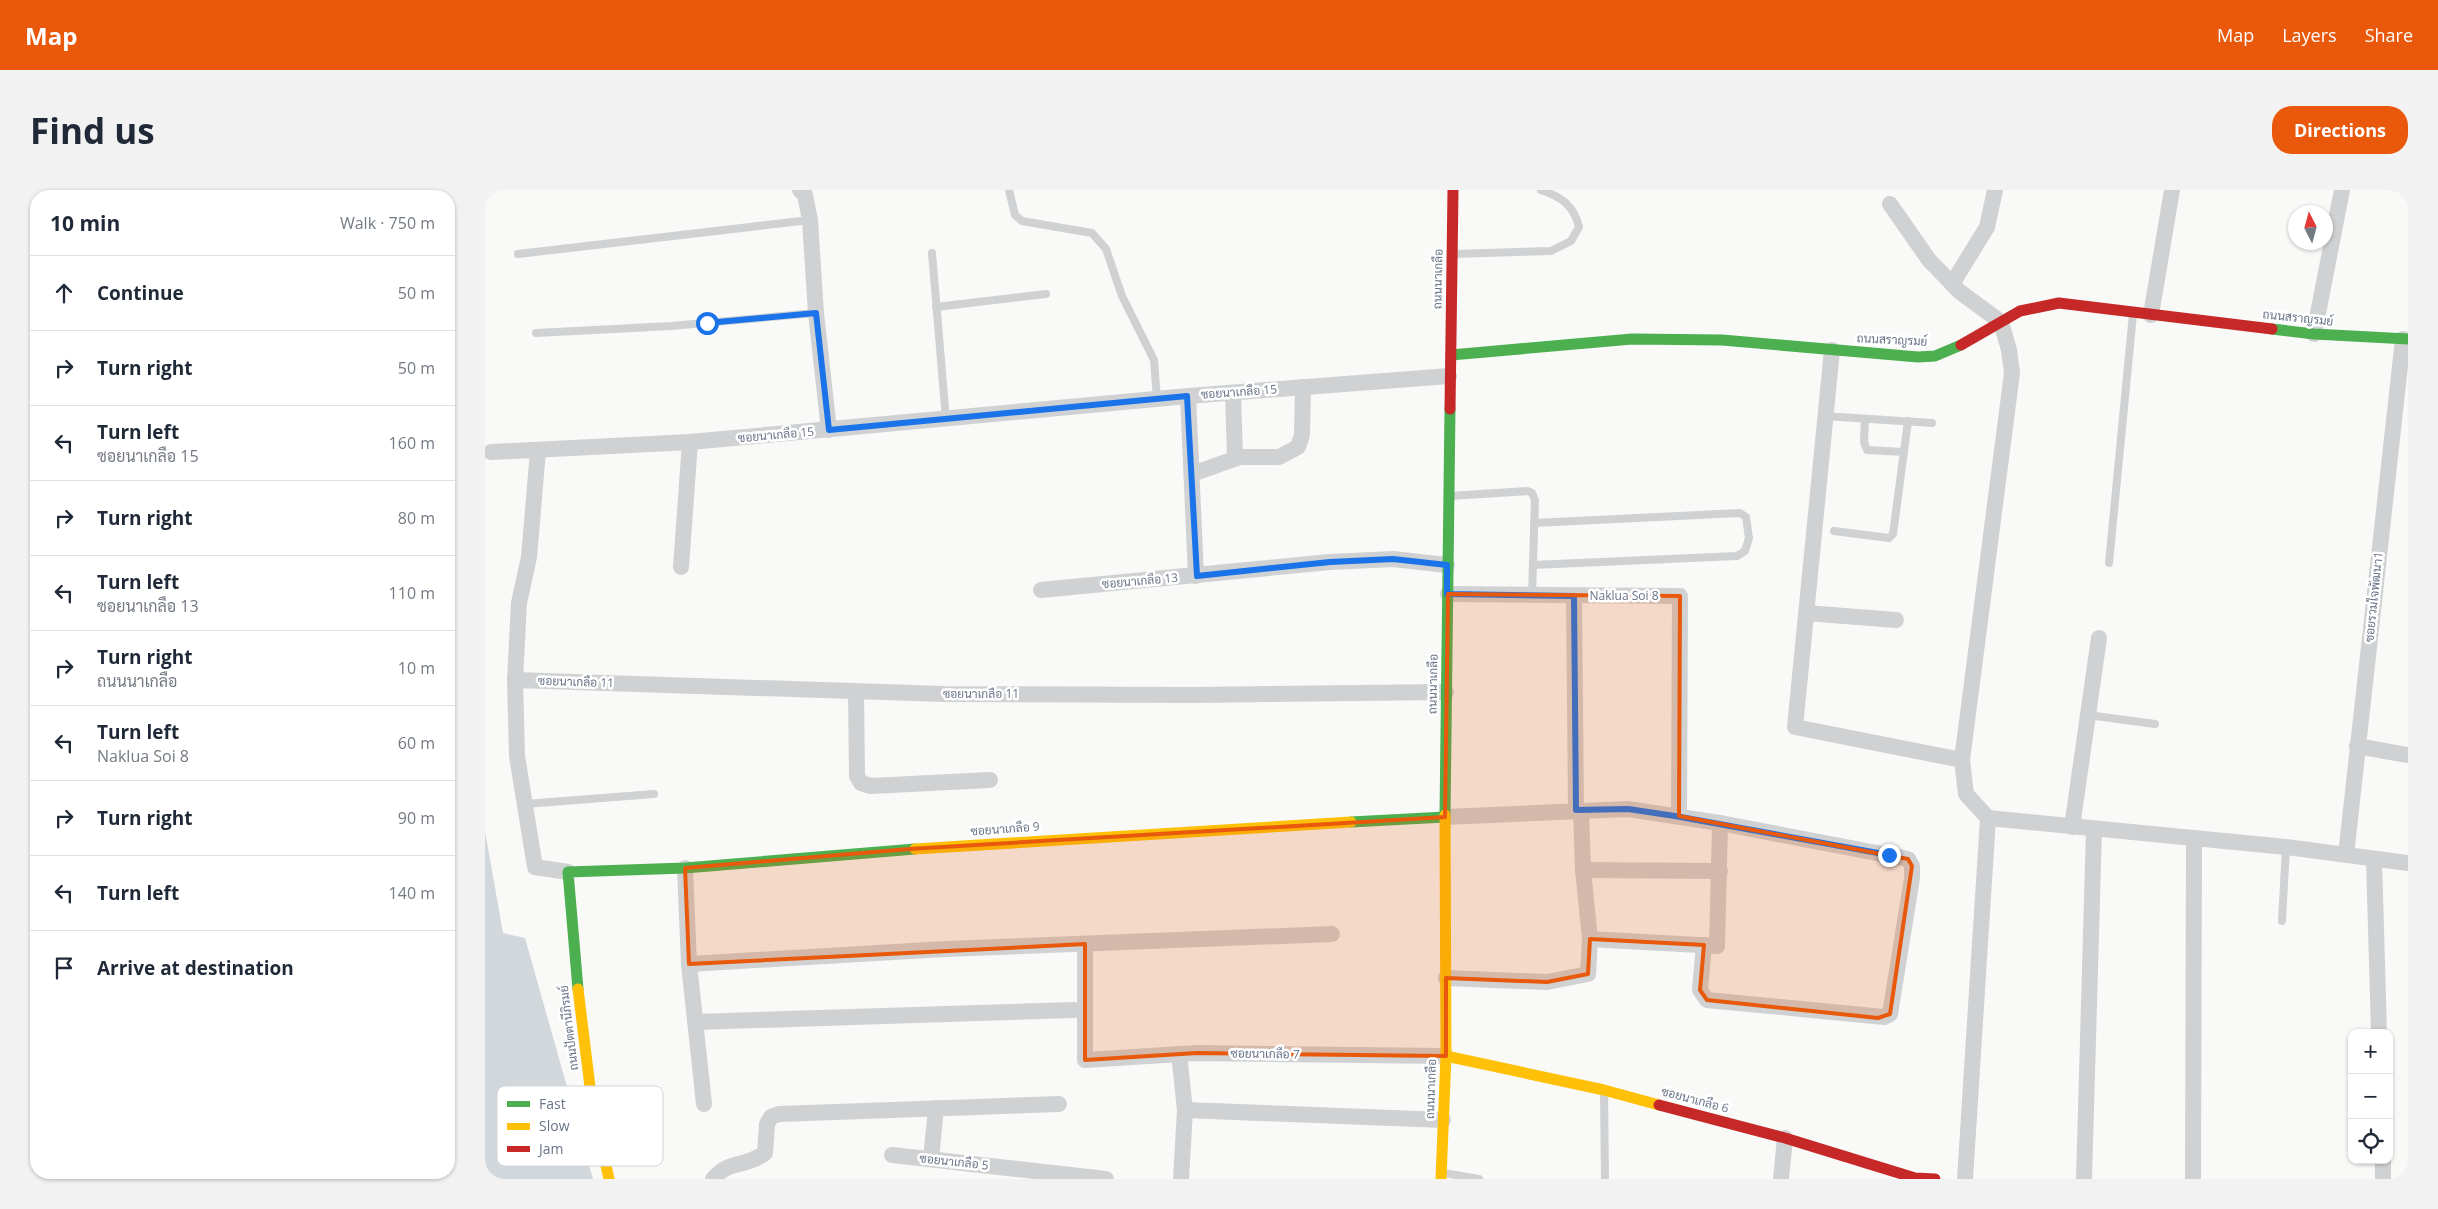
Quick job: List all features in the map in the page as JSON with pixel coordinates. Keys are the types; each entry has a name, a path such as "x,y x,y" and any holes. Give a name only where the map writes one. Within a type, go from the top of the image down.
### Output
{"street":[{"path":"799,190 805,194 810,220 816,313 829,430"},
{"name":"ถนนนาเกลือ","path":"1441,1176 1446,1056 1447,565 1453,190"},
{"path":"1951,284 1987,226 1995,190"},
{"path":"2151,315 2172,190"},
{"path":"2314,334 2342,190"},
{"path":"1889,204 1929,260 1951,284 2001,322 2009,350 2012,373 1962,760 1966,794 1988,818 2194,840 2286,847 2408,863"},
{"name":"ถนนสราญรมย์","path":"1451,355 1632,339 1722,340 1918,357 1935,356 1953,350 2020,311 2059,303 2314,334 2406,339"},
{"name":"ซอยรวมใจพัฒนา1","path":"2346,855 2357,746 2406,339"},
{"path":"1832,350 1824,416 1795,727 1962,760"},
{"name":"ซอยนาเกลือ 15","path":"491,452 690,442 946,420 1187,396 1449,376"},
{"path":"1192,474 1235,458 1279,457 1298,447 1302,435 1303,387"},
{"path":"1233,393 1235,458"},
{"path":"1187,396 1197,576"},
{"path":"681,567 690,442"},
{"path":"538,451 529,557 519,603 515,680 517,756 535,867 568,872"},
{"name":"ซอยนาเกลือ 13","path":"1041,590 1330,562 1393,559 1447,565"},
{"name":"Naklua Soi 8","path":"1447,594 1680,596 1679,816"},
{"path":"1446,978 1547,982 1588,974 1590,940 1579,810 1574,596"},
{"path":"1806,613 1896,620"},
{"path":"2072,827 2099,638"},
{"name":"ซอยนาเกลือ 11","path":"515,680 943,694 1193,695 1446,692"},
{"path":"857,692 857,776 861,782 871,786 990,780"},
{"path":"2357,746 2408,755"},
{"path":"1445,817 1628,809 1720,823 1908,859 1912,866 1912,878 1890,1014 1878,1018 1707,1000 1700,990 1704,945"},
{"name":"ซอยนาเกลือ 9","path":"568,872 685,868 928,848 1262,826 1445,817"},
{"path":"1965,1179 1988,818"},
{"path":"1590,940 1717,946 1720,823"},
{"path":"2084,1179 2093,829"},
{"path":"2193,1179 2194,840"},
{"path":"2374,859 2379,1029"},
{"path":"685,868 689,964 703,1104"},
{"path":"1583,870 1720,871"},
{"name":"ถนนปัตตานีภิรมย์","path":"568,872 582,1039 591,1086"},
{"path":"689,964 1085,944 1333,934"},
{"name":"ซอยนาเกลือ 7","path":"1085,944 1085,1060 1179,1054 1446,1056"},
{"path":"695,1022 1074,1010"},
{"path":"1179,1054 1185,1110 1181,1179"},
{"name":"ซอยนาเกลือ 6","path":"1446,1056 1604,1090 1785,1138 1886,1174 1935,1179"},
{"path":"713,1179 722,1168 757,1159 765,1153 767,1124 771,1117 779,1114 1059,1104"},
{"path":"931,1159 936,1108"},
{"path":"1185,1110 1443,1120"},
{"path":"1781,1179 1785,1138"},
{"name":"ซอยนาเกลือ 5","path":"892,1155 1106,1179"},
{"path":"2383,1164 2383,1179"},
{"name":"ถนนปัตตานีภิรมย์","path":"606,1166 609,1179"}],"lane":[{"path":"1009,190 1015,215 1022,221 1092,233 1106,248 1122,296 1154,360 1157,400"},
{"path":"1452,254 1551,252 1571,241 1579,227 1576,215 1567,202 1541,190"},
{"path":"517,254 810,220"},
{"path":"932,253 946,420"},
{"path":"936,307 1045,294"},
{"path":"536,333 671,326 816,313"},
{"path":"2109,563 2133,313"},
{"path":"1824,416 1931,423"},
{"path":"1865,419 1867,450 1904,452"},
{"path":"1834,531 1891,536 1893,534 1907,421"},
{"path":"1448,496 1527,491 1532,493 1535,500 1532,595"},
{"path":"1533,565 1737,556 1745,551 1749,538 1747,517 1740,513 1535,523"},
{"path":"2088,715 2155,724"},
{"path":"525,804 654,794"},
{"path":"2282,921 2286,847"},
{"path":"1604,1090 1605,1179"},
{"path":"1441,1176 1479,1179"}],"highlighted area":[{"path":"1448,594 1680,596 1679,816 1908,859 1912,866 1890,1014 1878,1018 1707,1000 1700,990 1704,945 1590,939 1588,974 1547,982 1446,978 1446,1056 1197,1053 1085,1060 1085,944 689,964 685,868 909,849 1445,817"}],"shaded area":[{"path":"485,831 503,933 525,938 567,1086 497,1086 497,1166 589,1166 593,1179 485,1179"}],"traffic: fast":[{"path":"2272,329 2314,334 2408,339"},
{"path":"1451,355 1632,339 1722,340 1918,357 1935,356 1961,345"},
{"path":"1445,815 1450,409"},
{"path":"1351,822 1445,817"},
{"path":"578,989 568,872 685,868 915,849"}],"traffic: slow":[{"path":"1441,1179 1446,1056 1445,815"},
{"path":"915,849 1351,822"},
{"path":"578,989 590,1086"},
{"path":"1446,1056 1604,1090 1659,1105"},
{"path":"606,1166 609,1179"}],"traffic: jam":[{"path":"1450,409 1453,190"},
{"path":"1961,345 2020,311 2059,303 2272,329"},
{"path":"1659,1105 1785,1138 1915,1178 1935,1179"}],"route":[{"path":"707,323 816,313 829,430 1187,396 1197,576 1330,562 1393,559 1447,565 1447,594 1574,596 1576,810 1628,809 1720,823 1889,855"}]}
